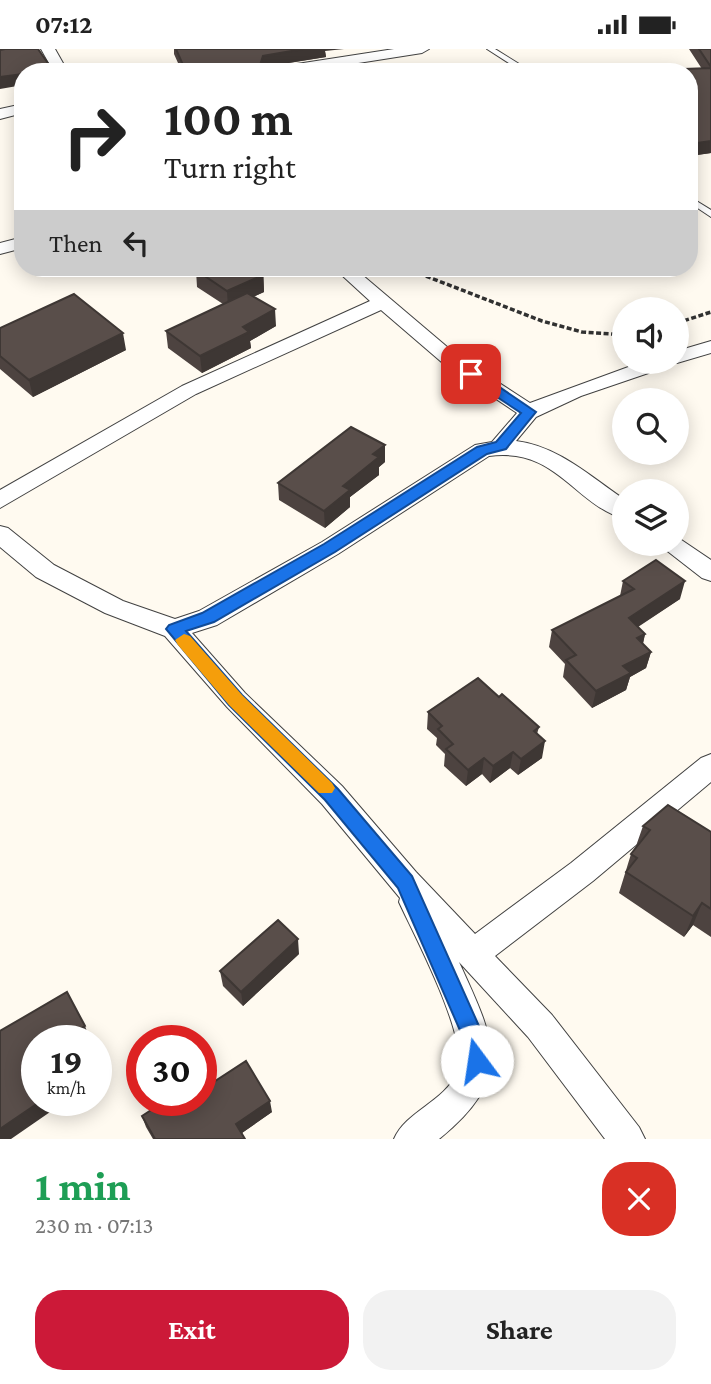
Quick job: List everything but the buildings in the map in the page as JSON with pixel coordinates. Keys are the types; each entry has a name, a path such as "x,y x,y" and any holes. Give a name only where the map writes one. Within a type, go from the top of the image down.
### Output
{"street":[{"path":"323,63 399,50 422,49"},
{"path":"354,277 452,361 529,412"},
{"path":"0,501 189,390 383,302"},
{"path":"689,353 711,347"},
{"path":"501,445 529,412 573,392 626,374"},
{"path":"174,629 218,612 330,548 482,450 501,445 530,449 547,457 612,502"},
{"path":"0,534 45,571 114,607 174,629 236,700 332,795 405,882 540,1026 627,1139"},
{"path":"689,555 711,572"},
{"path":"473,954 582,872 711,766"},
{"path":"405,882 468,1024 477,1061 472,1080 412,1139"}],"lane":[{"path":"490,49 514,63"}],"path":[{"path":"428,277 542,321 582,332 612,334"},
{"path":"689,319 711,312"}],"slow traffic":[{"path":"184,640 236,700 326,788"}],"route":[{"path":"471,374 529,412 501,445 482,450 330,548 208,618 174,629 236,700 288,748 332,795 405,882 455,992 472,1035 477,1061"}]}
